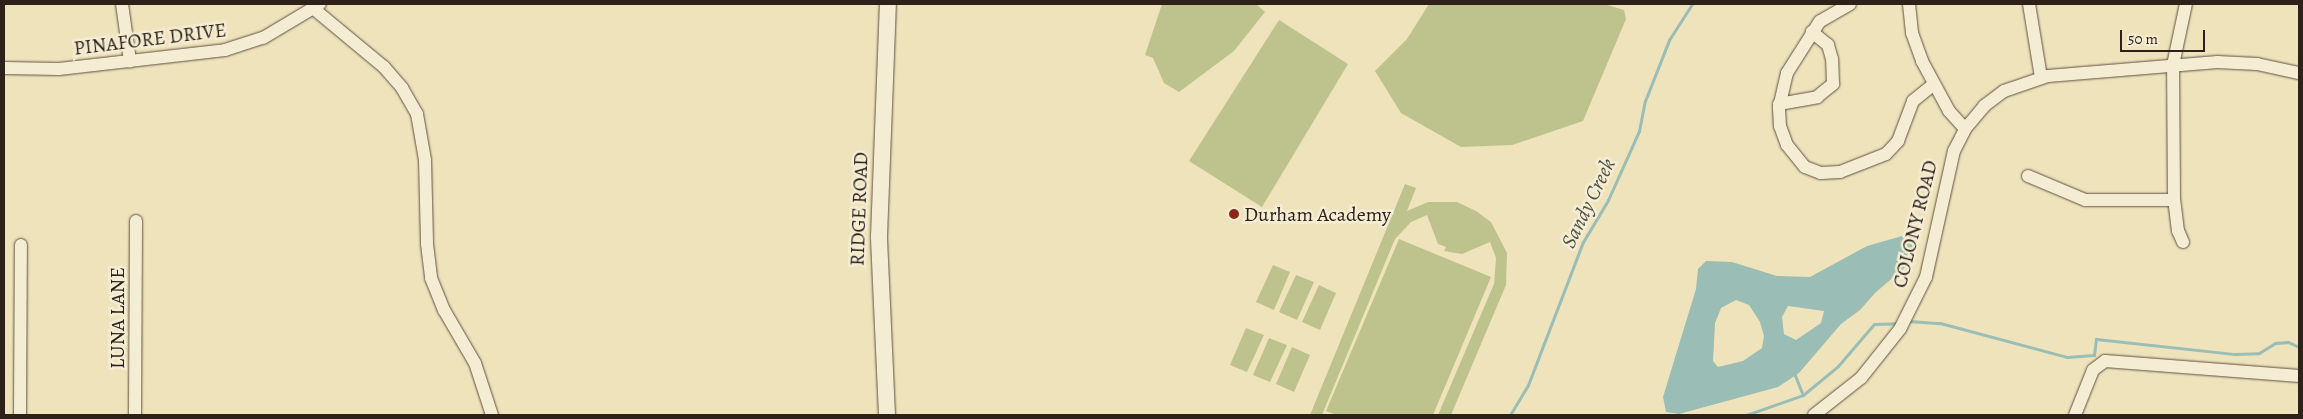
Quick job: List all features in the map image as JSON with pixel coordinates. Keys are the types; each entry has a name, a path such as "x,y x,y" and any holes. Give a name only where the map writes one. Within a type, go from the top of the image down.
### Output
{"street":[{"path":"122,4 130,61"},
{"name":"RIDGE ROAD","path":"887,415 879,236 888,4"},
{"path":"1850,4 1830,13 1812,32 1787,73 1780,104 1780,126 1795,157 1805,167 1820,174 1840,172 1877,159 1892,149 1904,128 1913,101 1934,84"},
{"path":"1909,4 1915,44 1949,111 1965,129"},
{"path":"2029,4 2040,77"},
{"path":"2183,242 2178,231 2174,200 2173,65 2186,4"},
{"path":"317,6 384,67 402,88 417,114 425,160 427,244 432,278 444,310 482,378 492,415"},
{"name":"PINAFORE DRIVE","path":"4,68 38,71 225,50 263,38 317,6"},
{"path":"1780,104 1818,97 1830,90 1833,84 1832,59 1828,46 1812,32"},
{"name":"COLONY ROAD","path":"1814,415 1861,378 1879,357 1921,290 1950,161 1965,129 1984,106 2004,90 2040,77 2173,65 2257,64 2299,73"},
{"path":"2028,176 2085,200 2174,200"},
{"name":"LUNA LANE","path":"135,415 136,221"},
{"path":"20,415 21,246"},
{"path":"2075,415 2093,370 2105,361 2299,376"}],"green space":[{"path":"1162,4 1256,4 1265,12 1234,51 1179,92 1164,83 1153,58 1145,55"},
{"path":"1429,4 1604,4 1624,10 1626,19 1583,121 1512,145 1461,147 1401,113 1375,71 1407,39"},
{"path":"1279,20 1348,64 1262,207 1189,161"},
{"path":"1405,184 1416,188 1407,211 1428,202 1457,202 1476,211 1491,222 1507,253 1506,285 1451,415 1438,415 1494,284 1496,258 1490,242 1462,254 1444,251 1446,247 1438,244 1427,215 1411,222 1395,239 1322,415 1310,415"},
{"path":"1399,239 1491,277 1433,415 1337,415 1326,411"},
{"path":"1273,265 1290,272 1274,310 1256,302"},
{"path":"1296,275 1314,282 1297,320 1279,312"},
{"path":"1319,285 1336,293 1320,330 1302,322"},
{"path":"1246,328 1264,335 1247,372 1230,365"},
{"path":"1269,338 1287,345 1270,382 1253,375"},
{"path":"1292,347 1310,355 1294,392 1276,384"}],"water":[{"path":"1902,236 1914,247 1910,263 1875,293 1860,310 1841,324 1799,373 1778,387 1679,414 1666,412 1663,397 1696,289 1698,269 1706,261 1732,262 1777,276 1810,277 1867,246","holes":["1736,300 1749,305 1760,322 1764,336 1762,348 1743,361 1718,367 1713,361 1715,323 1721,308","1788,306 1824,311 1821,323 1796,340 1784,334 1782,317"]}],"waterway":[{"name":"Sandy Creek","path":"1510,415 1528,385 1583,242 1608,200 1639,131 1645,101 1669,40 1692,4"},
{"path":"1908,321 1940,323 2067,357 2094,355 2096,339 2235,354 2259,353 2275,343 2288,342 2299,347"},
{"path":"1746,415 1803,395 1838,366 1874,324 1899,323"},
{"path":"1794,373 1803,395"}],"place":[{"name":"Durham Academy","path":"1234,214"}]}
